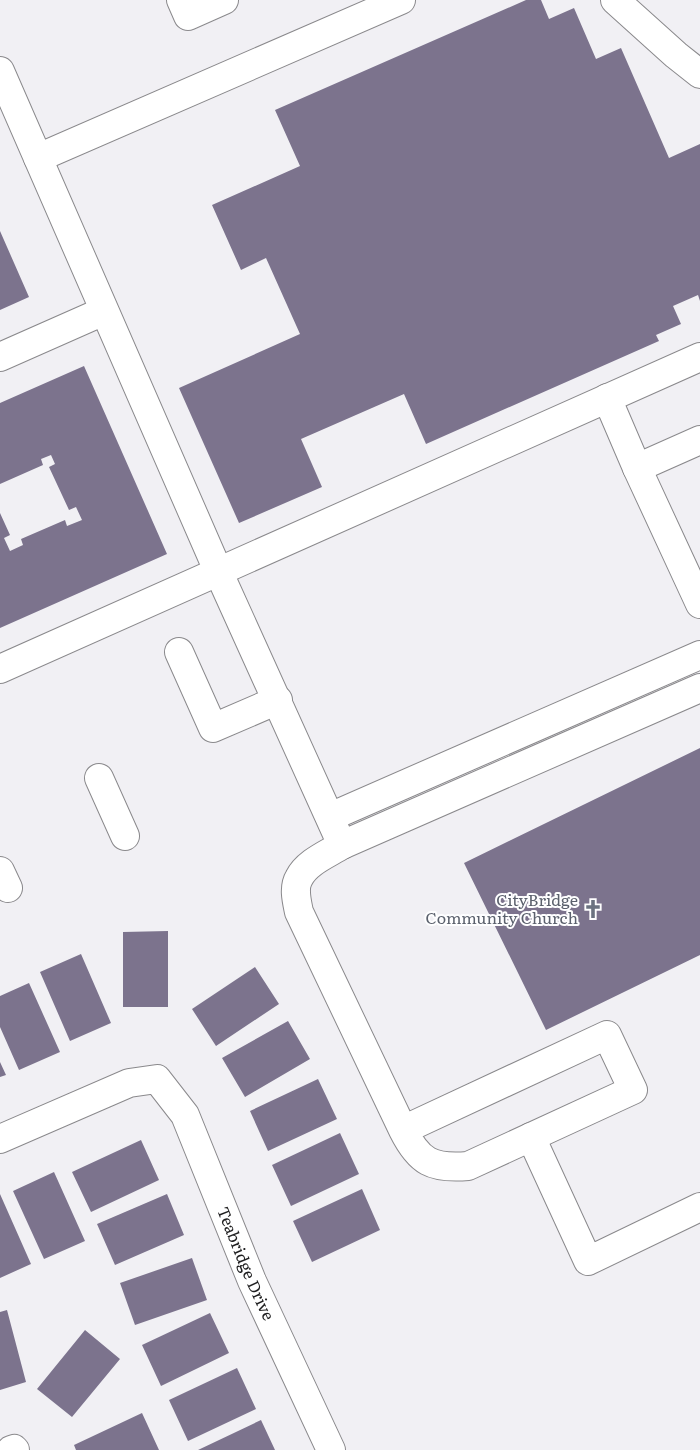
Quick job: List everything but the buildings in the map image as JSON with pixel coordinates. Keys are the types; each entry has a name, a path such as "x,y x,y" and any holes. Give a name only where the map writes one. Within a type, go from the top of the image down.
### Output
{"street":[{"path":"181,0 188,16 224,0"},
{"path":"38,158 401,0"},
{"path":"615,0 700,74"},
{"path":"0,71 219,573 342,845"},
{"path":"0,357 104,311"},
{"path":"0,669 700,358"},
{"path":"607,398 700,604"},
{"path":"637,468 700,440"},
{"path":"179,652 213,728 278,700"},
{"path":"330,816 700,655"},
{"path":"403,1130 608,1035 633,1090 468,1166 450,1168 434,1164 422,1158 411,1147 299,912 296,895 298,878 311,864 342,845 700,688"},
{"path":"99,778 125,836"},
{"name":"Teabridge Drive","path":"0,1139 129,1083 156,1080 185,1115 252,1281 331,1450"},
{"path":"531,1137 588,1261 700,1207"}],"place":[{"name":"CityBridge Community Church","path":"593,909"}]}
